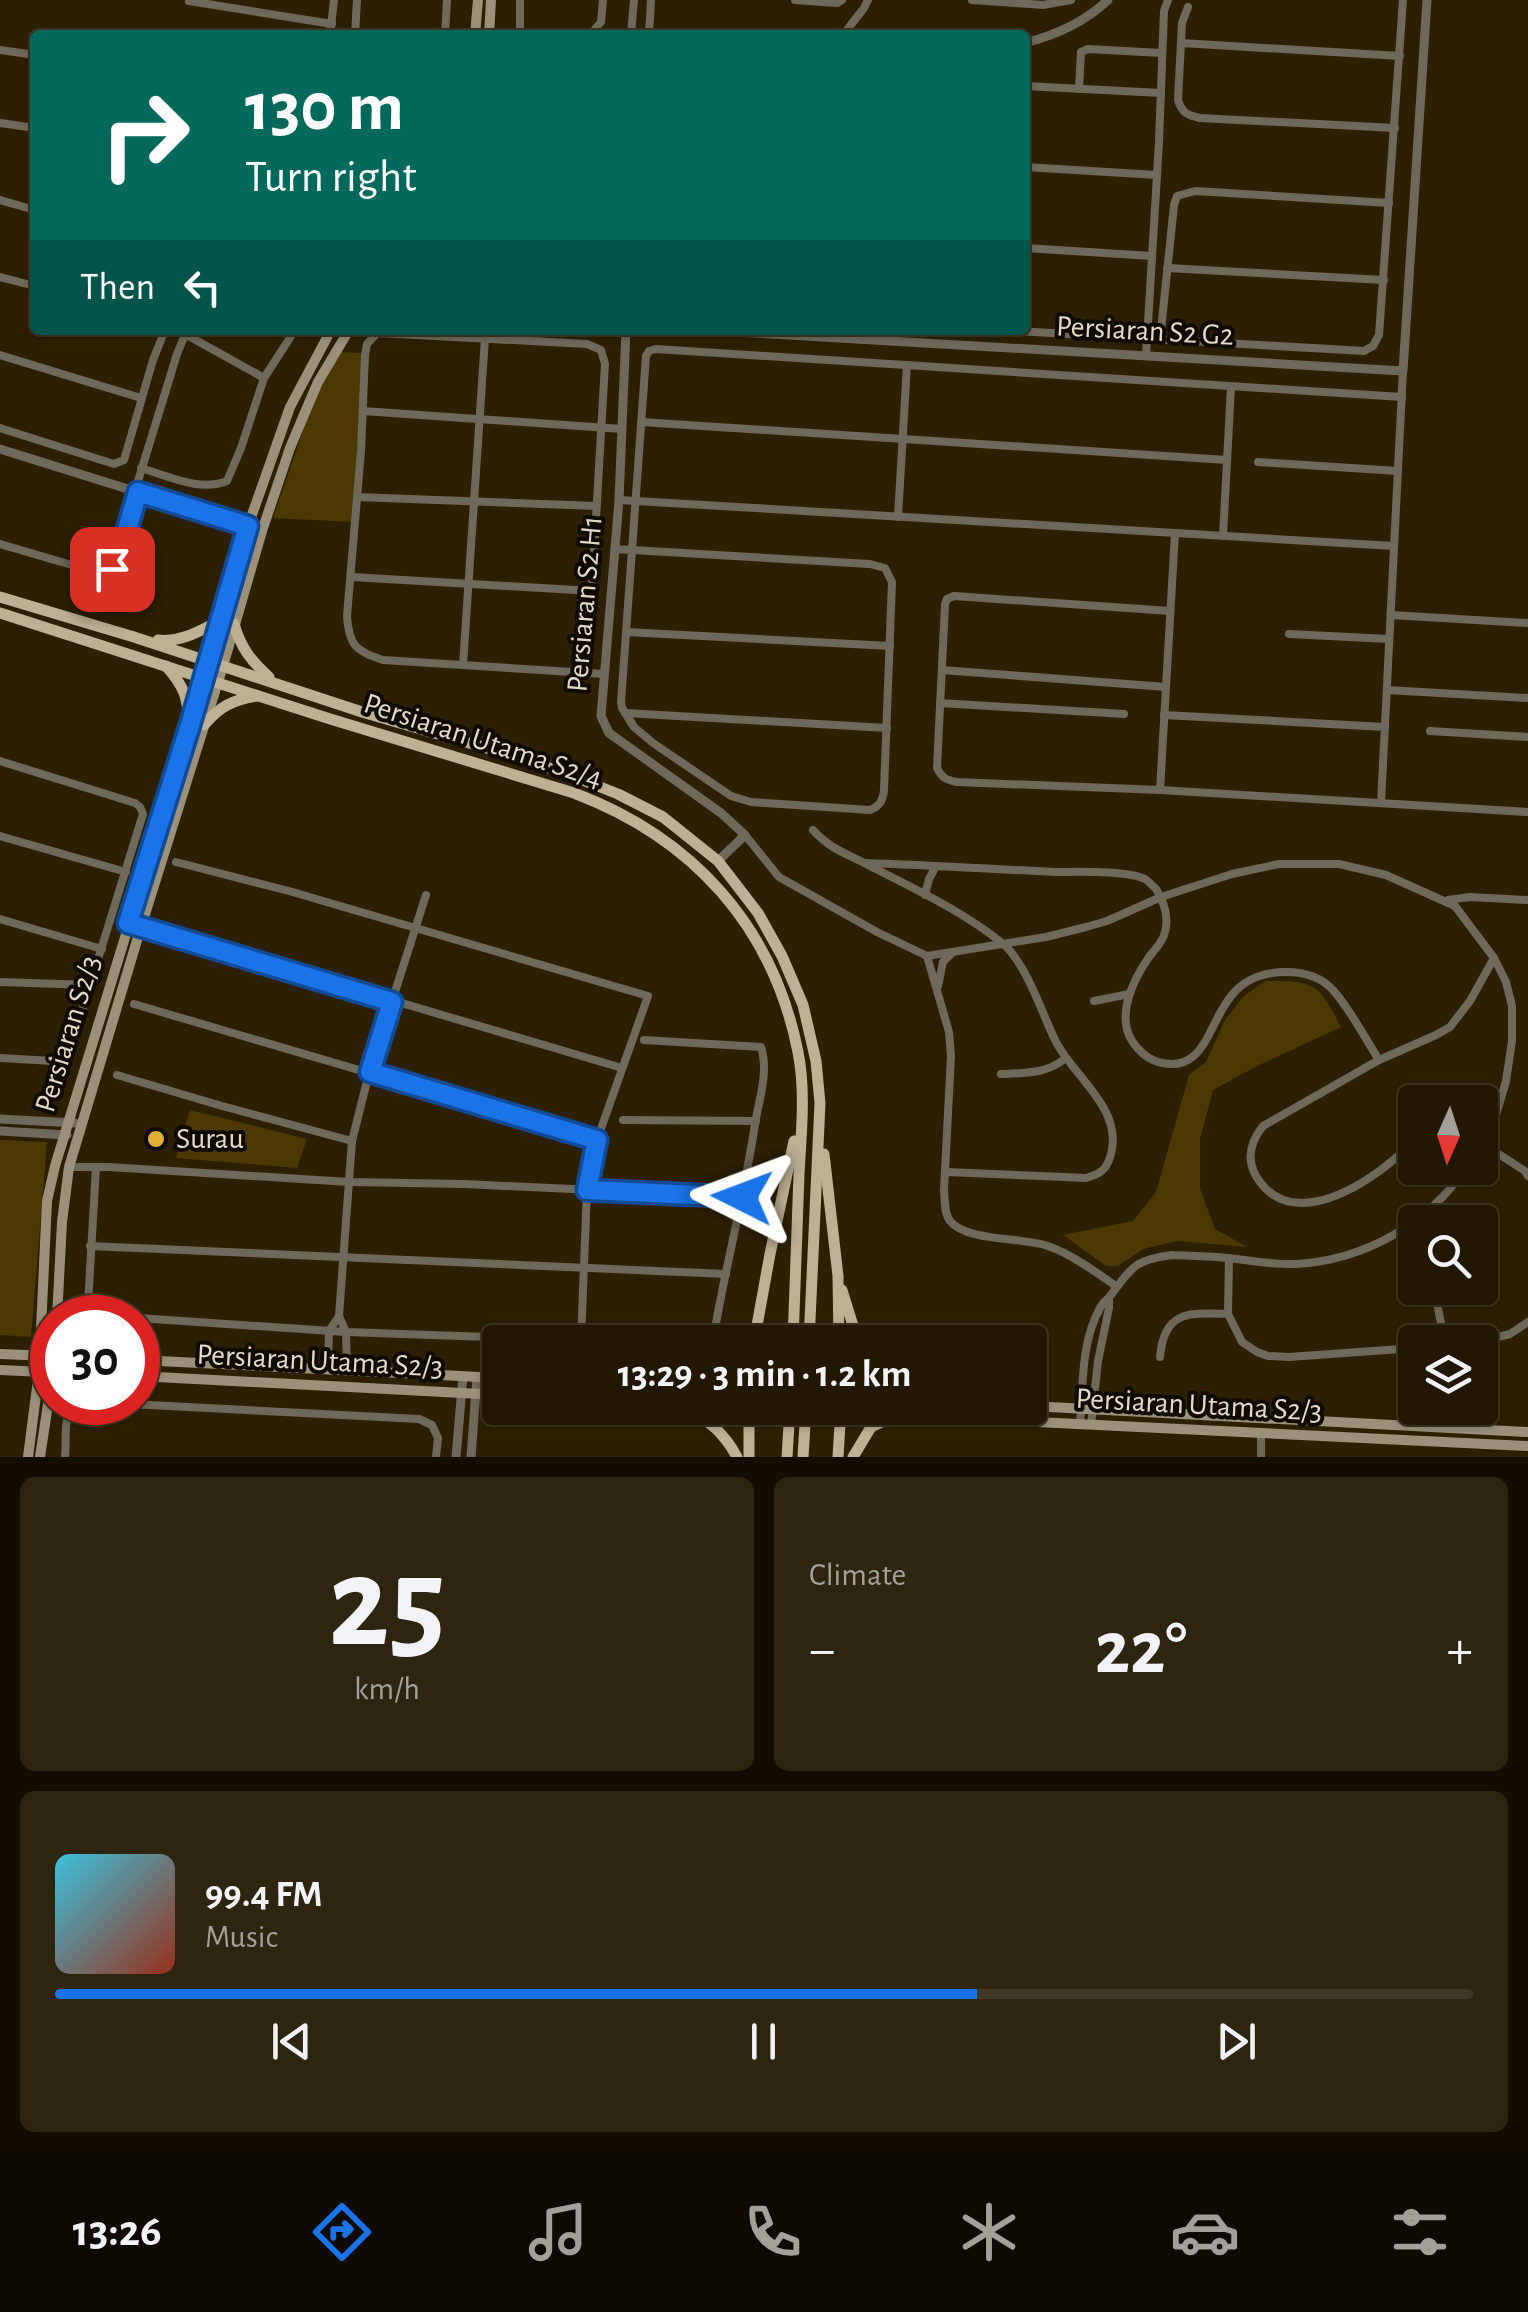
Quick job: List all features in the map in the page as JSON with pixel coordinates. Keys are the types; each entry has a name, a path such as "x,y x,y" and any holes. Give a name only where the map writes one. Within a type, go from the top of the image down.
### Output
{"main road":[{"path":"475,30 478,0"},
{"path":"489,30 492,0"},
{"name":"Persiaran S2/3","path":"43,1295 48,1202 66,1129 248,526 290,407 328,335"},
{"path":"58,1295 69,1167 262,530 300,422 346,335"},
{"path":"0,598 522,758 605,789 662,817 718,861 758,913 793,980 813,1046 838,1276 839,1325"},
{"name":"Persiaran Utama S2/4","path":"0,613 574,793 619,812 670,842 699,867 726,896 768,964 798,1053 802,1106 793,1325"},
{"path":"134,637 170,642 221,620"},
{"path":"234,624 246,654 275,682"},
{"path":"166,666 182,683 190,725"},
{"path":"204,724 217,710 236,699 261,696"},
{"path":"756,1325 802,1106"},
{"path":"811,1325 820,1120"},
{"path":"838,1276 853,1325"},
{"path":"0,1354 30,1356"},
{"name":"Persiaran Utama S2/3","path":"160,1361 482,1376"},
{"path":"0,1370 30,1372"},
{"path":"15,1371 30,1389"},
{"name":"Persiaran Utama S2/3","path":"160,1377 482,1394"},
{"name":"Persiaran Utama S2/3","path":"1047,1407 1528,1432"},
{"name":"Persiaran Utama S2/3","path":"1047,1422 1528,1446"},
{"name":"Persiaran S2/3","path":"28,1457 32,1425"},
{"path":"40,1457 46,1425"},
{"path":"714,1425 738,1457"},
{"path":"749,1425 749,1457"},
{"path":"788,1457 789,1425"},
{"path":"803,1457 805,1425"},
{"path":"838,1457 840,1425"},
{"path":"853,1457 873,1425"}],"street":[{"path":"331,30 334,0"},
{"path":"355,30 357,0"},
{"path":"445,30 447,0"},
{"path":"520,0 520,30"},
{"path":"594,30 601,22 602,0"},
{"path":"631,30 634,0"},
{"path":"649,30 651,0"},
{"path":"795,0 840,1"},
{"path":"847,30 868,0"},
{"path":"972,0 1043,5 1071,0"},
{"path":"1030,41 1068,28 1108,0"},
{"path":"1146,356 1164,11 1168,0"},
{"path":"1030,332 1364,350 1374,346 1379,336 1384,280 1403,0"},
{"path":"1381,803 1427,0"},
{"path":"188,1 332,24"},
{"path":"1188,7 1182,23 1178,100 1188,115 1395,128"},
{"path":"1181,43 1400,56"},
{"path":"1079,89 1081,52 1088,48 1162,53"},
{"path":"0,50 30,54"},
{"path":"1030,86 1161,94"},
{"path":"0,123 30,127"},
{"path":"1030,167 1157,176"},
{"path":"1160,340 1174,205 1184,192 1390,204"},
{"path":"0,200 30,209"},
{"path":"1030,248 1152,256"},
{"path":"1167,268 1384,280"},
{"path":"0,276 30,285"},
{"path":"0,428 120,463 163,335"},
{"path":"0,544 96,572 108,571 117,564 141,468 185,335"},
{"path":"191,335 264,378"},
{"path":"141,468 199,485 215,486 227,480 242,448 264,378 292,335"},
{"path":"375,335 364,355 348,638 362,653 383,660 604,674"},
{"path":"420,335 576,343 601,350 605,364 605,427 596,506 587,673"},
{"name":"Persiaran S2 H1","path":"626,335 615,549 601,716 609,733 745,835"},
{"name":"Persiaran S2 G2","path":"818,335 1403,371"},
{"path":"932,343 933,335"},
{"path":"462,665 484,338"},
{"path":"615,549 632,550 870,564 885,568 892,582 883,799 870,810 750,802 731,796 653,743 625,713 621,702 632,550 635,501 646,356 649,351 1231,387 1402,393"},
{"path":"0,354 141,398"},
{"path":"898,517 907,365"},
{"path":"1223,536 1231,387"},
{"path":"363,411 622,429"},
{"path":"641,422 1227,460"},
{"path":"0,450 262,530"},
{"path":"1258,462 1398,472"},
{"path":"357,496 596,506"},
{"path":"618,500 1394,546"},
{"path":"1160,790 1175,533"},
{"path":"352,576 592,591"},
{"path":"1170,610 954,596 948,599 940,703 941,776 957,782 1528,812"},
{"path":"1390,615 1528,623"},
{"path":"626,632 890,646"},
{"path":"1288,634 1390,639"},
{"path":"942,670 1166,686"},
{"path":"1387,690 1528,698"},
{"path":"940,703 1124,714"},
{"path":"625,713 886,728"},
{"path":"1164,715 1385,727"},
{"path":"1430,731 1528,737"},
{"path":"0,761 135,803 143,814 68,1056 54,1061 0,1058"},
{"path":"813,830 836,850 924,894 1004,944 1017,958 1058,1046 1104,1106 1110,1122 1113,1147 1108,1165 1100,1174 1086,1178 946,1172"},
{"path":"718,861 745,835 780,877 927,956 1046,937 1107,921 1160,897 1232,874 1279,864 1339,864 1386,874 1455,906 1494,958 1506,982 1512,1006 1512,1041 1498,1108"},
{"path":"0,836 126,872"},
{"path":"176,862 648,996 597,1140 587,1190 582,1325"},
{"path":"864,863 1144,879 1160,897 1167,928 1129,994 1127,1031 1143,1054 1156,1062 1182,1063 1192,1058 1202,1048 1224,1006 1243,984 1270,974 1301,972 1318,978 1333,990 1379,1060"},
{"path":"924,894 936,866"},
{"path":"347,1370 346,1332 339,1316 352,1141 426,895"},
{"path":"1447,900 1528,900"},
{"path":"0,918 102,949"},
{"path":"128,923 622,1068"},
{"path":"938,994 943,962 954,951"},
{"path":"927,956 948,1032 945,1206 950,1222 966,1232 1045,1244 1116,1286"},
{"path":"1398,1156 1352,1189 1321,1201 1292,1204 1276,1198 1256,1175 1251,1146 1263,1126 1379,1060 1450,1027 1494,958"},
{"path":"0,982 91,985"},
{"path":"1094,1001 1129,994"},
{"path":"134,1004 597,1140"},
{"path":"644,1040 761,1047 763,1053 763,1086 715,1325"},
{"path":"1001,1074 1037,1073 1066,1058"},
{"path":"118,1075 352,1141"},
{"path":"0,1119 81,1130"},
{"path":"623,1120 756,1122"},
{"path":"0,1131 66,1129"},
{"path":"1498,1156 1528,1176"},
{"path":"69,1167 742,1197"},
{"path":"88,1295 96,1168"},
{"path":"1087,1408 1084,1370 1091,1331 1101,1305 1135,1265 1172,1255 1259,1263 1322,1261 1382,1242 1416,1221 1453,1185"},
{"path":"90,1246 726,1274"},
{"path":"1229,1258 1228,1314 1242,1342 1257,1352 1289,1357 1398,1349"},
{"path":"1085,1424 1110,1298"},
{"path":"1160,1357 1165,1331 1177,1318 1189,1314 1228,1314"},
{"path":"328,1369 329,1331 339,1316"},
{"path":"160,1319 482,1337"},
{"path":"1498,1337 1528,1322"},
{"path":"1084,1370 1097,1372"},
{"path":"456,1457 463,1376"},
{"path":"470,1457 477,1376"},
{"path":"160,1406 419,1419 432,1425 438,1438 436,1457"},
{"path":"66,1457 67,1425"},
{"path":"1260,1457 1261,1433"}],"shaded area":[{"path":"338,352 363,353 354,522 273,518 320,382"},
{"path":"1265,981 1295,982 1314,988 1327,1001 1341,1027 1213,1090 1200,1139 1200,1189 1215,1229 1247,1247 1178,1241 1143,1249 1118,1266 1106,1266 1063,1235 1133,1221 1156,1192 1189,1075 1206,1062 1225,1020 1243,997"},
{"path":"190,1110 307,1139 297,1168 176,1158"},
{"path":"0,1140 47,1142 34,1295 30,1295 30,1337 0,1335"}],"place":[{"name":"Surau","path":"156,1139"}],"route":[{"path":"112,569 117,564 138,492 248,526 128,923 392,1002 370,1072 597,1140 587,1190 742,1197"}]}
